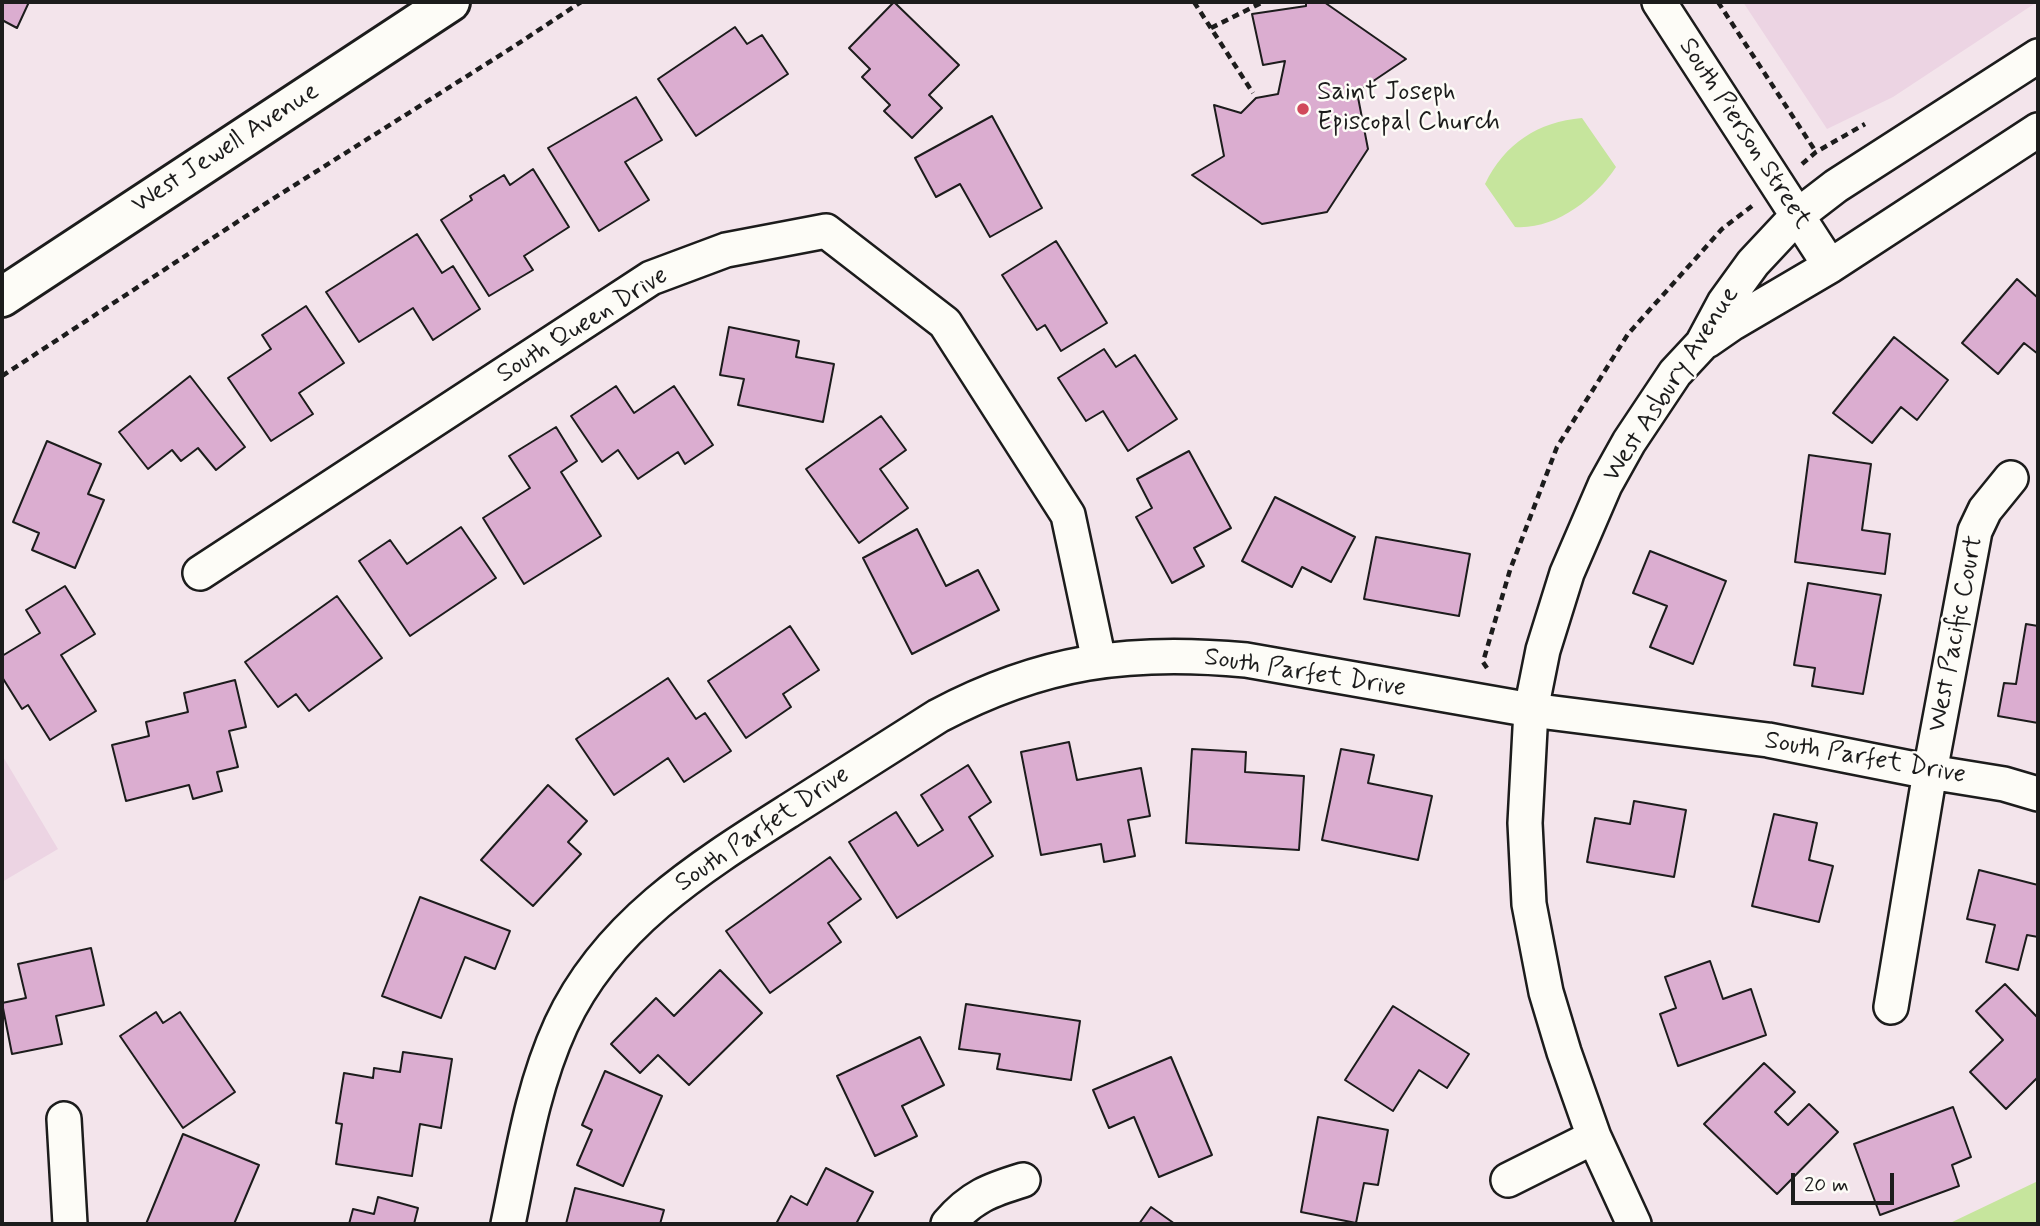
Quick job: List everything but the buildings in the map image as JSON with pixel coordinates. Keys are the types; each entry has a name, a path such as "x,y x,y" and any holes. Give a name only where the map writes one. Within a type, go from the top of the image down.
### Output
{"main road":[{"name":"West Jewell Avenue","path":"2,297 450,2"}],"street":[{"name":"South Pierson Street","path":"1659,2 1830,266"},
{"name":"West Asbury Avenue","path":"1634,1224 1594,1137 1564,1052 1546,992 1529,904 1525,823 1531,710 1543,650 1567,573 1605,485 1629,442 1675,373 1702,344 1724,303 1754,262 1797,216 1836,187 2038,56"},
{"path":"1702,344 1830,266 2038,130"},
{"name":"South Queen Drive","path":"200,573 651,278 726,250 826,230 945,323 1068,515 1099,661"},
{"name":"West Pacific Court","path":"1891,1007 1930,772 1975,531 1985,510 2011,478"},
{"name":"South Parfet Drive","path":"508,1224 530,1117 544,1065 562,1023 584,985 629,928 657,901 712,861 938,716 1013,681 1053,669 1099,661 1171,656 1246,660 1531,710 1768,740 1930,772 2004,783 2038,794"},
{"path":"64,1119 71,1224"},
{"path":"1508,1180 1594,1137"},
{"path":"948,1224 965,1206 989,1191 1023,1180"}],"path":[{"path":"2,376 581,2"},
{"path":"1194,2 1253,93"},
{"path":"1211,28 1263,2"},
{"path":"1718,2 1816,152 1805,161"},
{"path":"1491,671 1483,662 1494,616 1557,447 1628,334 1723,229 1740,216"}],"shaded area":[{"path":"1743,2 2037,2 1893,97 1827,129"},
{"path":"2,755 58,849 2,882"}],"green space":[{"path":"1582,118 1616,167 1597,190 1573,210 1545,223 1515,227 1485,184 1493,170 1502,157 1524,137 1551,124"},
{"path":"2038,1181 2038,1224 1948,1224"}],"place":[{"name":"Saint Joseph Episcopal Church","path":"1303,109"}]}
